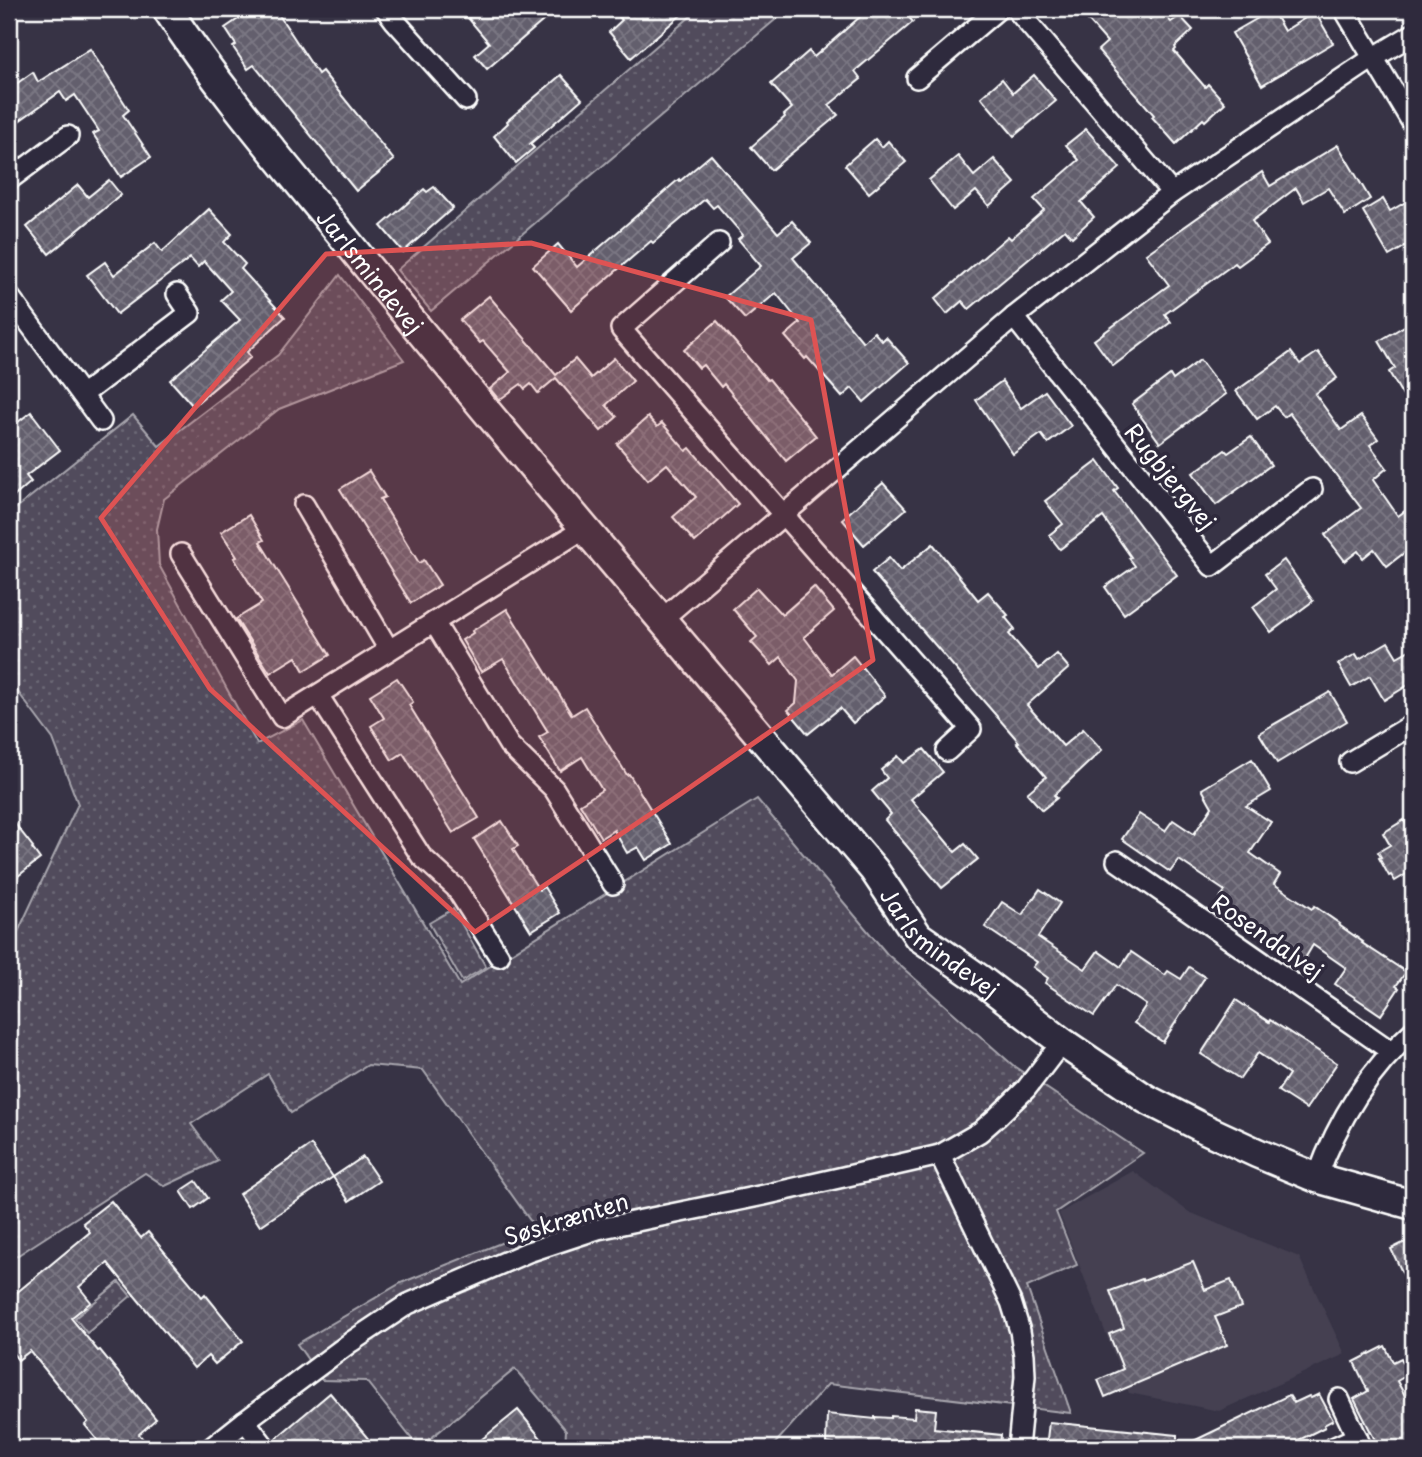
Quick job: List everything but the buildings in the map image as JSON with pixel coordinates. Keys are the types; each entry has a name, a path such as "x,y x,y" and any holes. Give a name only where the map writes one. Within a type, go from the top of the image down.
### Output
{"street":[{"name":"Jarlsmindevej","path":"167,9 243,115 585,528 874,870 918,936 1062,1042 1146,1098 1203,1128 1317,1178 1413,1205"},
{"path":"386,9 466,100"},
{"path":"917,78 998,9"},
{"path":"1016,9 1172,193"},
{"path":"1344,9 1413,124"},
{"path":"662,619 1014,317 1172,193 1413,34"},
{"path":"9,180 68,136"},
{"path":"719,243 621,328 971,729 947,751"},
{"path":"82,395 190,313 177,294"},
{"path":"12,307 101,421"},
{"name":"Rugbjergvej","path":"1014,317 1212,566 1312,489"},
{"path":"304,505 389,650"},
{"path":"181,554 282,717 585,528"},
{"path":"434,622 509,745 554,789 613,884"},
{"path":"318,695 421,856 456,888 499,956"},
{"path":"1350,762 1413,724"},
{"name":"Rosendalvej","path":"1117,862 1392,1052"},
{"path":"1317,1178 1344,1118 1373,1074 1413,1031"},
{"name":"Søskrænten","path":"211,1448 351,1342 408,1304 528,1252 598,1229 764,1195 940,1154 980,1132 997,1117 1026,1089 1062,1042"},
{"path":"940,1154 1011,1302 1020,1331 1024,1376 1018,1448"},
{"path":"1333,1448 1359,1442 1339,1399"},
{"path":"245,1420 267,1448"}],"highlighted area":[{"path":"531,243 811,320 873,660 475,932 210,689 101,518 326,254"}],"shaded area":[{"path":"699,9 788,9 431,311 397,270"},
{"path":"340,275 404,360 279,409 164,499 157,529 159,565 257,744 303,720 460,985 757,799 887,954 1015,1067 1143,1153 1056,1212 1077,1265 1027,1287 1071,1413 828,1384 771,1448 565,1448 566,1430 515,1369 419,1448 366,1381 322,1380 297,1344 401,1283 536,1229 423,1070 368,1065 291,1113 268,1074 191,1124 218,1161 165,1186 145,1173 9,1261 9,951 78,804 53,739 9,680 9,514 133,415 159,446 278,355"},
{"path":"453,909 486,967 462,981 429,923"},
{"path":"1133,1171 1189,1212 1299,1257 1345,1354 1219,1411 1129,1393 1059,1213"},
{"path":"119,1282 131,1296 87,1333 75,1318"}]}
